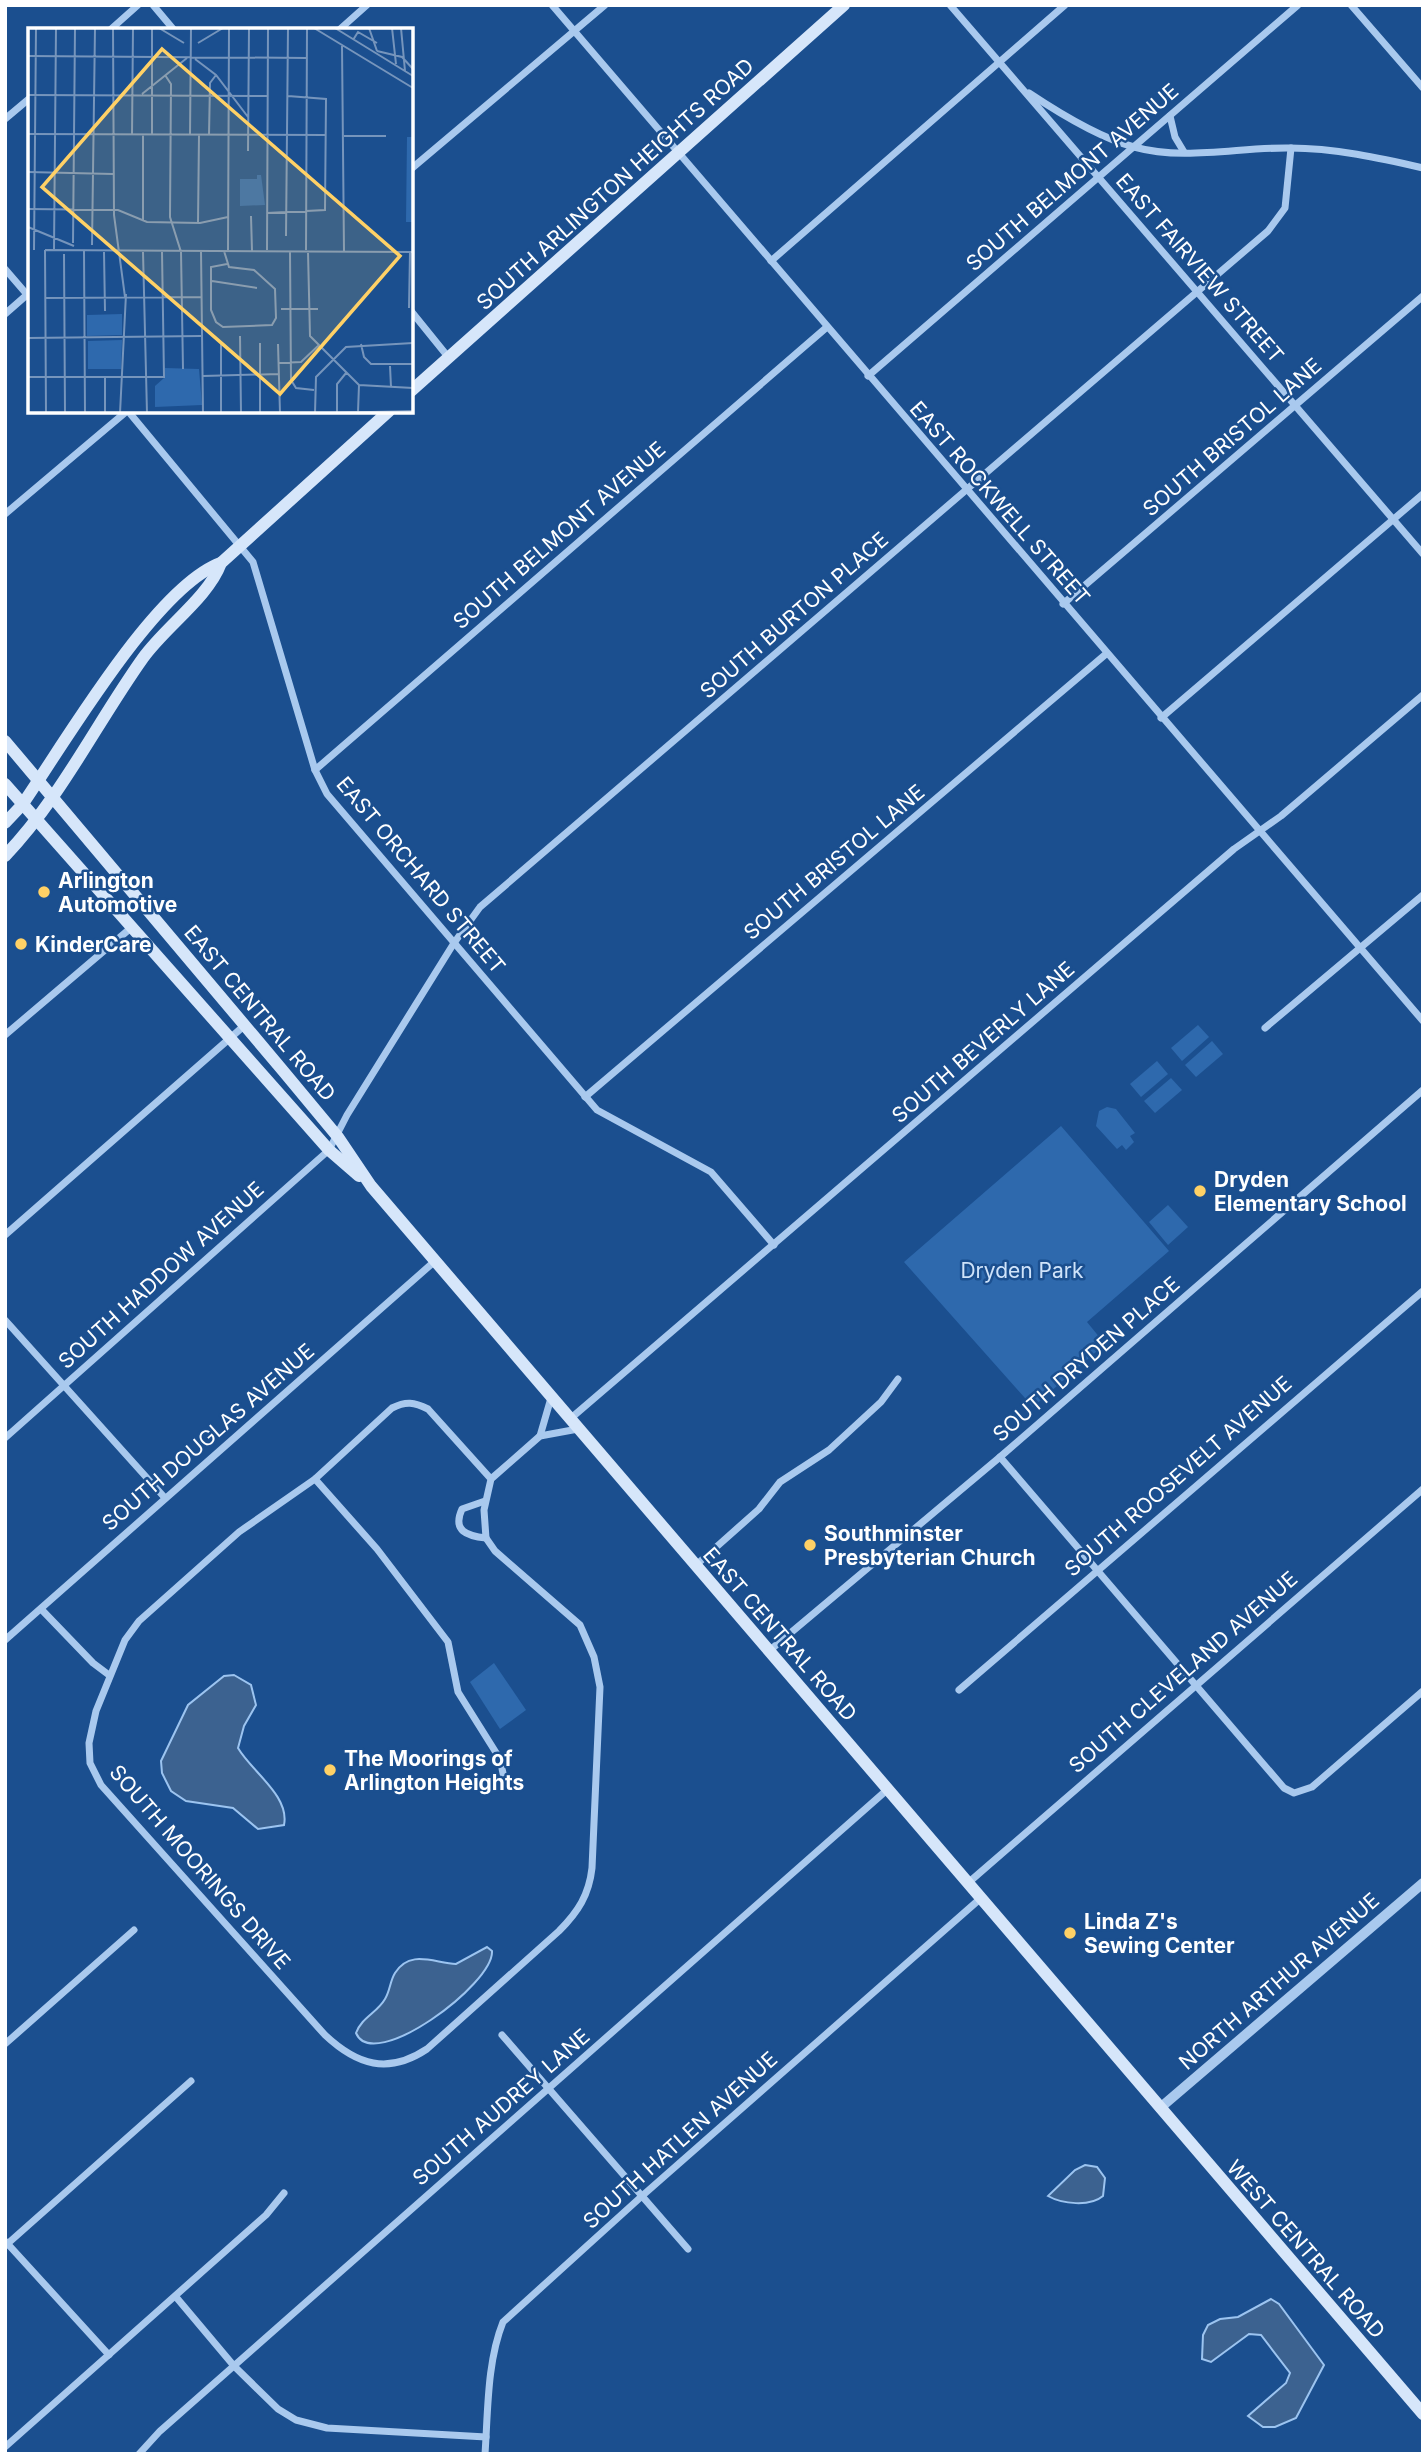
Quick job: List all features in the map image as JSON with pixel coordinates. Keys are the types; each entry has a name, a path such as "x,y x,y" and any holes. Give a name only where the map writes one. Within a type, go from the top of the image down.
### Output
{"main road":[{"name":"SOUTH ARLINGTON HEIGHTS ROAD","path":"413,389 844,5"},
{"path":"5,823 39,780 133,642 202,569 221,563 387,413"},
{"path":"5,856 55,798 144,656 215,579 221,563"},
{"name":"EAST CENTRAL ROAD","path":"5,741 246,1025 338,1137 371,1186 1160,2108"},
{"name":"EAST CENTRAL ROAD","path":"5,784 329,1150 371,1186"},
{"name":"WEST CENTRAL ROAD","path":"1160,2108 1423,2414"}],"street":[{"path":"112,28 138,5"},
{"path":"153,5 172,28"},
{"path":"341,28 367,5"},
{"name":"EAST ROCKWELL STREET","path":"552,5 1423,1021"},
{"path":"413,167 605,5"},
{"name":"EAST FAIRVIEW STREET","path":"950,5 1423,554"},
{"path":"771,261 1065,5"},
{"name":"SOUTH BELMONT AVENUE","path":"868,376 1298,5"},
{"path":"1351,5 1423,88"},
{"path":"1021,88 1058,112 1134,147 1184,152 1291,148 1333,151 1423,168"},
{"path":"5,119 28,100"},
{"path":"1170,116 1175,136 1184,152"},
{"name":"SOUTH BURTON PLACE","path":"338,1137 347,1115 454,943 480,907 1278,220 1285,208 1291,148"},
{"path":"5,269 28,294"},
{"path":"5,314 28,296"},
{"name":"SOUTH BRISTOL LANE","path":"1063,604 1423,296"},
{"path":"413,313 449,358"},
{"name":"SOUTH BELMONT AVENUE","path":"315,770 827,327"},
{"path":"5,514 125,413"},
{"name":"EAST ORCHARD STREET","path":"129,413 253,562 315,770 327,794 585,1097 609,1118 692,1159 711,1172 774,1245"},
{"path":"1161,718 1423,494"},
{"name":"SOUTH BRISTOL LANE","path":"585,1097 1106,654"},
{"name":"SOUTH BEVERLY LANE","path":"574,1424 774,1245 1234,849 1259,832 1423,695"},
{"path":"1265,1027 1423,895"},
{"path":"5,1035 132,926"},
{"path":"5,1235 246,1025"},
{"name":"SOUTH DRYDEN PLACE","path":"769,1651 1000,1457 1423,1090"},
{"name":"SOUTH HADDOW AVENUE","path":"5,1438 329,1150 338,1137"},
{"name":"SOUTH DOUGLAS AVENUE","path":"5,1640 435,1261"},
{"name":"SOUTH ROOSEVELT AVENUE","path":"959,1690 1096,1569 1423,1291"},
{"path":"5,1320 165,1497"},
{"path":"695,1566 759,1509 780,1482 829,1450 864,1418 891,1392 898,1379"},
{"path":"540,1436 551,1398"},
{"name":"SOUTH MOORINGS DRIVE","path":"485,1501 462,1509 458,1518 460,1529 467,1536 486,1538 504,1559 569,1614 589,1641 600,1687 592,1868 587,1893 579,1909 427,2049 410,2061 384,2064 353,2058 325,2035 101,1785 90,1763 89,1743 109,1675 125,1640 139,1621 239,1532 315,1479 392,1408 402,1402 415,1402 437,1418 491,1479"},
{"path":"486,1538 485,1501 491,1479 540,1436 574,1424"},
{"path":"1000,1457 1283,1788 1294,1793 1312,1787 1423,1691"},
{"path":"315,1479 377,1549 448,1642 458,1692 500,1759 504,1778"},
{"name":"SOUTH CLEVELAND AVENUE","path":"968,1883 1423,1489"},
{"path":"41,1609 93,1663 109,1675"},
{"name":"SOUTH AUDREY LANE","path":"139,2454 234,2366 888,1789"},
{"name":"NORTH ARTHUR AVENUE","path":"1160,2108 1423,1883"},
{"name":"SOUTH HATLEN AVENUE","path":"485,2454 496,2340 503,2322 981,1898"},
{"path":"5,2044 134,1930"},
{"path":"502,2035 688,2249"},
{"path":"109,2355 6,2243 191,2081"},
{"path":"5,2447 266,2216 284,2193"},
{"path":"176,2297 234,2366 278,2409 313,2426 486,2437"}],"green space":[{"path":"1198,1025 1209,1037 1182,1061 1171,1048"},
{"path":"1212,1041 1223,1054 1196,1077 1185,1065"},
{"path":"1157,1061 1168,1074 1141,1097 1130,1084"},
{"path":"1171,1078 1182,1090 1155,1113 1144,1101"},
{"path":"1107,1107 1116,1109 1135,1133 1130,1136 1134,1142 1126,1150 1122,1145 1117,1149 1096,1126 1099,1111"},
{"name":"Dryden Park","path":"1061,1126 1169,1251 1087,1322 1105,1344 1033,1407 904,1262"},
{"path":"1168,1205 1188,1227 1168,1245 1149,1222"},
{"path":"494,1663 526,1710 500,1729 470,1682"}],"shaded area":[{"path":"234,1675 251,1685 256,1705 244,1726 238,1748 276,1794 284,1814 284,1825 258,1829 233,1808 186,1801 171,1791 162,1773 161,1761 188,1705 224,1676"},
{"path":"487,1947 492,1951 487,1966 474,1984 431,2020 407,2034 385,2042 367,2043 356,2033 385,1999 393,1976 408,1961 423,1959 456,1964"},
{"path":"1085,2165 1097,2167 1105,2178 1103,2196 1091,2202 1076,2203 1048,2196 1075,2170"},
{"path":"1271,2299 1279,2304 1324,2365 1296,2418 1275,2427 1263,2427 1248,2416 1286,2383 1290,2373 1261,2335 1249,2334 1211,2362 1202,2359 1203,2335 1208,2325 1220,2319 1238,2317"}],"place":[{"name":"Arlington Automotive","path":"44,892"},
{"name":"KinderCare","path":"21,944"},
{"name":"Dryden Elementary School","path":"1200,1191"},
{"name":"Southminster Presbyterian Church","path":"810,1545"},
{"name":"The Moorings of Arlington Heights","path":"330,1770"},
{"name":"Linda Z's Sewing Center","path":"1070,1933"}]}
